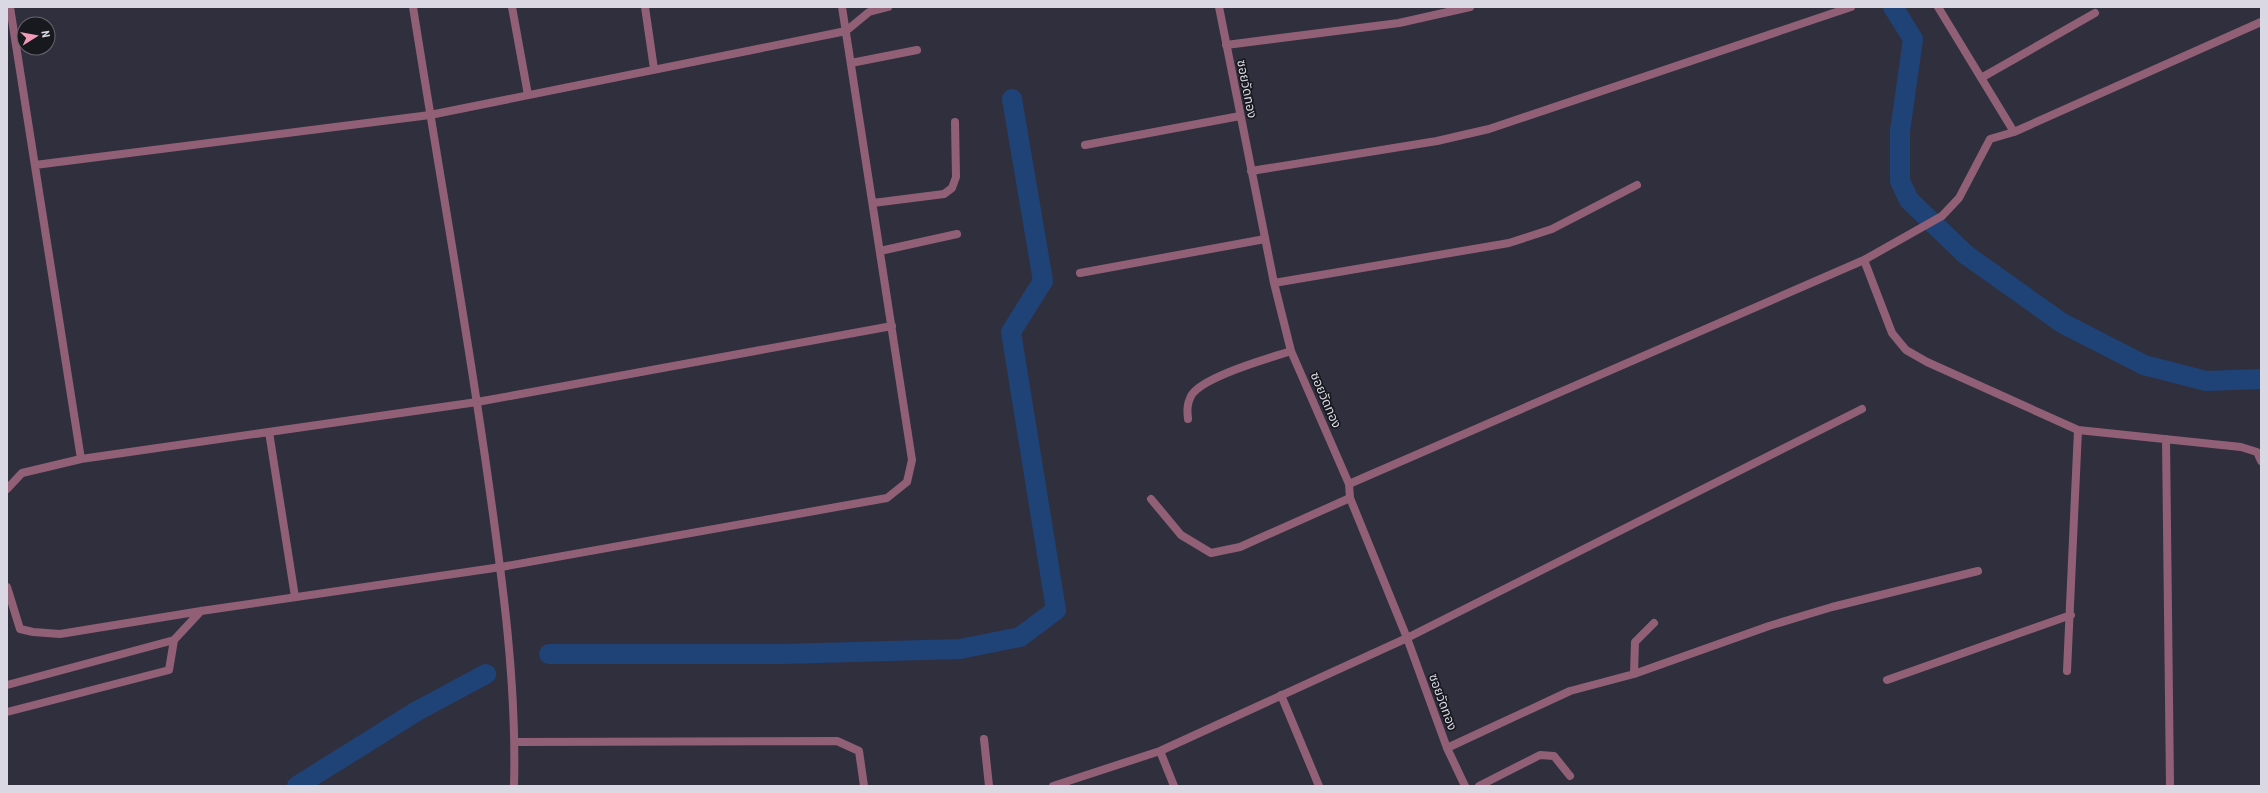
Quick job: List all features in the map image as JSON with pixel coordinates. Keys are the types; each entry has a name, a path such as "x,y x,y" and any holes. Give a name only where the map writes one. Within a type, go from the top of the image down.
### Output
{"street":[{"path":"10,7 81,459"},
{"path":"413,7 477,402 501,567 511,671 515,742 514,786"},
{"path":"512,7 528,95"},
{"path":"645,7 654,69"},
{"path":"7,587 20,629 33,632 60,634 201,611 501,567 888,498 907,482 912,460 842,7"},
{"path":"35,166 430,115 846,31 869,12 888,7"},
{"name":"ซอยวัดทอง","path":"1219,7 1274,283 1291,350 1349,484 1350,498 1407,638 1447,748 1465,786"},
{"path":"1226,45 1400,23 1470,7"},
{"path":"1251,171 1438,141 1489,129 1851,7"},
{"path":"1938,7 2014,132"},
{"path":"1981,78 2095,13"},
{"path":"1349,484 1864,260 1942,216 1959,198 1990,139 2014,132 2261,22"},
{"path":"851,63 917,50"},
{"path":"1085,145 1240,116"},
{"path":"873,203 944,194 952,188 956,177 955,122"},
{"path":"1274,283 1509,243 1552,229 1637,185"},
{"path":"880,251 957,234"},
{"path":"1080,273 1265,239"},
{"path":"1864,260 1892,334 1906,350 1927,362 2078,430 2241,447 2257,452 2261,461"},
{"path":"7,489 22,473 81,459 477,402 892,326"},
{"path":"1188,419 1186,408 1192,394 1206,382 1291,350"},
{"path":"1052,786 1160,750 1407,638 1862,409"},
{"path":"2067,671 2071,615 2078,430"},
{"path":"269,432 295,597"},
{"path":"2166,439 2170,786"},
{"path":"1151,499 1181,535 1211,553 1240,547 1350,498"},
{"path":"1447,748 1570,691 1634,674 1769,626 1869,597 1978,571"},
{"path":"7,685 174,640 201,611"},
{"path":"1887,680 2071,615"},
{"path":"1634,674 1635,642 1654,623"},
{"path":"7,712 169,670 174,640"},
{"path":"1281,695 1319,786"},
{"path":"984,739 989,786"},
{"path":"515,742 837,741 858,751 864,786"},
{"path":"1160,750 1174,786"},
{"path":"1479,786 1540,755 1554,756 1570,776"}],"waterway":[{"path":"1893,7 1913,39 1900,131 1900,181 1909,200 1965,254 2062,323 2144,365 2206,381 2261,379"},
{"path":"549,654 782,654 960,649 1020,637 1056,610 1011,332 1043,281 1012,99"},
{"path":"297,786 417,711 486,674"}]}
